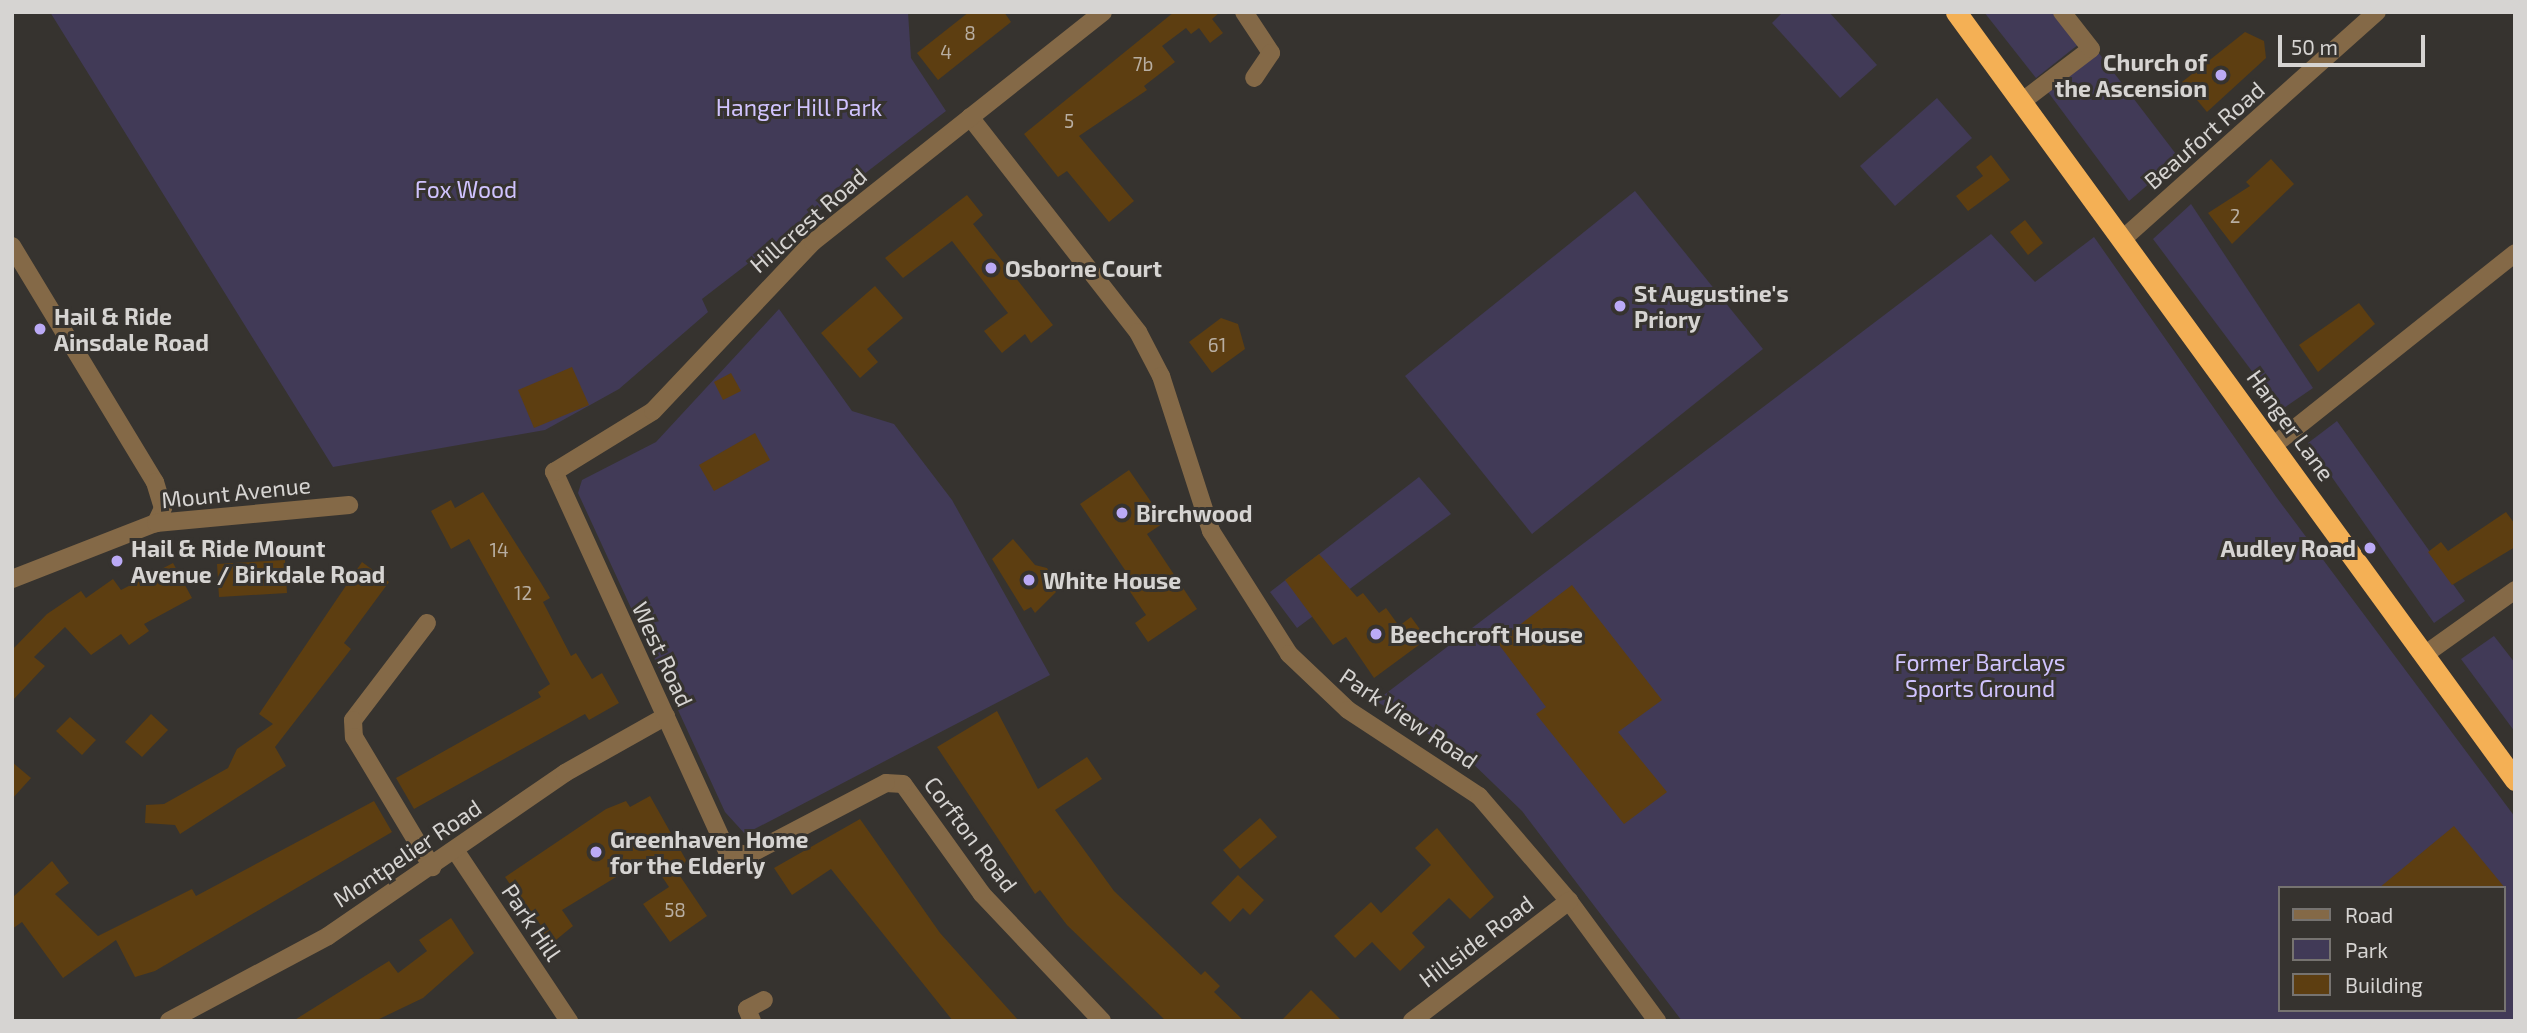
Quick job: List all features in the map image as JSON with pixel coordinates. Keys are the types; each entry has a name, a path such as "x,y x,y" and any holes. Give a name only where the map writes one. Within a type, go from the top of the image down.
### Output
{"highway":[{"name":"Hanger Lane","path":"1956,12 2125,237 2515,780"}],"street":[{"name":"Hillcrest Road","path":"554,472 653,411 813,243 1103,12"},
{"path":"1244,12 1271,53 1254,78"},
{"path":"2024,100 2091,49 2062,12"},
{"name":"Beaufort Road","path":"2125,237 2377,12"},
{"name":"Park View Road","path":"970,117 1138,332 1161,376 1211,531 1289,654 1348,710 1465,784 1569,901 1657,1021"},
{"path":"12,246 155,482 163,508 156,523"},
{"path":"2274,445 2515,253"},
{"name":"West Road","path":"554,472 732,856"},
{"name":"Mount Avenue","path":"12,579 156,523 349,505"},
{"path":"2424,655 2515,590"},
{"path":"427,623 353,720 354,737 432,867"},
{"name":"Montpelier Road","path":"169,1021 287,961 432,867 565,773 666,716"},
{"name":"Corfton Road","path":"732,856 748,855 886,783 903,784 982,894 1102,1021"},
{"name":"Park Hill","path":"455,850 569,1021"},
{"name":"Hillside Road","path":"1412,1021 1569,901"},
{"path":"752,1021 747,1009 764,1000"}],"green space":[{"path":"50,12 908,12 911,58 946,111 702,299 708,312 619,389 545,430 333,467"},
{"path":"1783,12 1829,12 1877,65 1840,98 1772,23"},
{"path":"1984,12 2054,12 2079,44 2036,78"},
{"path":"2098,52 2179,158 2129,201 2048,92"},
{"path":"1937,98 1972,138 1895,206 1860,166"},
{"path":"1635,191 1763,349 1532,534 1405,376"},
{"path":"2191,204 2313,388 2281,410 2153,239"},
{"name":"Former Barclays Sports Ground","path":"1991,234 2035,282 2094,237 2277,498 2515,817 2515,1021 1682,1021 1522,811 1468,759 1376,701"},
{"path":"779,309 852,411 894,424 952,500 1050,675 745,834 725,812 578,493 582,480 656,442"},
{"path":"2337,421 2465,601 2434,623 2308,443"},
{"path":"1419,477 1451,514 1297,628 1270,592"},
{"path":"2494,636 2515,663 2515,732 2461,659"}],"building":[{"path":"969,12 1004,12 1011,22 938,80 917,53"},
{"path":"1174,12 1220,12 1212,19 1223,33 1210,43 1199,28 1191,34 1186,28 1162,46 1175,62 1144,86 1147,90 1079,136 1134,201 1109,222 1067,171 1058,177 1024,134"},
{"name":"Church of the Ascension","path":"2245,32 2264,41 2266,58 2207,112 2182,82"},
{"path":"1991,155 2010,180 1968,211 1956,196 1983,176 1976,167"},
{"path":"2271,159 2294,184 2232,244 2208,213 2250,186 2246,182"},
{"name":"Osborne Court","path":"967,195 983,215 973,224 1053,325 1031,343 1025,334 1002,353 984,331 1008,313 952,241 903,278 885,258"},
{"path":"2025,220 2043,243 2028,255 2010,232"},
{"path":"875,286 903,318 867,349 878,362 860,378 821,333"},
{"path":"2359,303 2375,324 2318,372 2299,345"},
{"path":"1221,318 1238,324 1245,349 1212,373 1189,342"},
{"path":"572,367 589,405 534,428 518,390"},
{"path":"731,373 741,391 723,400 714,382"},
{"path":"755,433 770,460 714,491 699,465"},
{"path":"1129,470 1165,522 1147,534 1197,609 1148,642 1135,623 1146,615 1120,577 1127,573 1080,504"},
{"path":"483,492 550,598 543,602 571,656 576,653 592,679 602,673 619,703 589,720 585,714 414,809 396,778 541,697 538,692 550,684 469,539 451,549 431,511 451,500 455,508"},
{"path":"2506,512 2515,524 2515,547 2452,585 2428,552 2441,542 2448,551"},
{"name":"White House","path":"1013,539 1035,565 1047,568 1059,589 1035,613 1031,607 1024,611 992,559"},
{"name":"Beechcroft House","path":"1319,554 1357,597 1363,593 1379,613 1386,608 1399,626 1411,617 1427,639 1374,678 1346,637 1333,645 1285,580"},
{"path":"285,560 287,593 219,597 217,564"},
{"path":"362,562 389,582 344,643 351,649 275,747 286,766 180,834 175,825 145,823 146,805 164,804 228,768 237,749 273,724 259,714"},
{"path":"173,563 192,598 144,624 149,631 129,645 121,634 91,655 65,627 34,657 45,666 12,701 12,650 47,614 81,591 86,598 113,579 121,590"},
{"path":"1572,585 1662,700 1618,732 1667,792 1624,824 1536,714 1546,707 1497,642"},
{"path":"997,711 1038,789 1087,757 1102,779 1055,810 1114,891 1201,975 1205,971 1220,986 1214,992 1244,1021 1166,1021 1067,925 1040,890 1035,894 937,747"},
{"path":"151,714 168,730 142,757 125,742"},
{"path":"70,717 96,740 82,755 56,731"},
{"path":"12,762 31,778 12,799"},
{"path":"650,796 686,860 680,876 707,916 670,942 643,904 669,887 649,857 562,910 573,926 551,944 505,877 606,809 626,801 630,807"},
{"path":"374,801 392,832 155,971 135,977 116,940 63,978 22,922 12,929 12,898 52,861 69,883 55,894 98,936 192,889 196,896"},
{"path":"1260,818 1277,837 1240,869 1223,850"},
{"path":"860,819 940,933 1019,1021 953,1021 831,869 792,895 774,868"},
{"path":"2454,826 2503,886 2381,886"},
{"path":"1437,828 1494,897 1470,919 1449,898 1412,933 1425,947 1400,971 1372,942 1355,958 1334,936 1371,902 1381,913 1431,865 1415,848"},
{"path":"1238,875 1264,900 1250,915 1243,908 1230,922 1211,903"},
{"path":"451,918 474,953 423,998 375,1021 293,1021 389,961 398,973 427,951 419,940"},
{"path":"1311,990 1342,1021 1281,1021"}],"place":[{"name":"Church of the Ascension","path":"2221,75"},
{"name":"Osborne Court","path":"991,268"},
{"name":"St Augustine's Priory","path":"1620,306"},
{"name":"Hail & Ride Ainsdale Road","path":"40,329"},
{"name":"Birchwood","path":"1122,513"},
{"name":"Audley Road","path":"2370,548"},
{"name":"Hail & Ride Mount Avenue / Birkdale Road","path":"117,561"},
{"name":"White House","path":"1029,580"},
{"name":"Beechcroft House","path":"1376,634"},
{"name":"Greenhaven Home for the Elderly","path":"596,852"}],"park label":[{"name":"Hanger Hill Park","path":"799,107"},
{"name":"Fox Wood","path":"466,189"}]}
